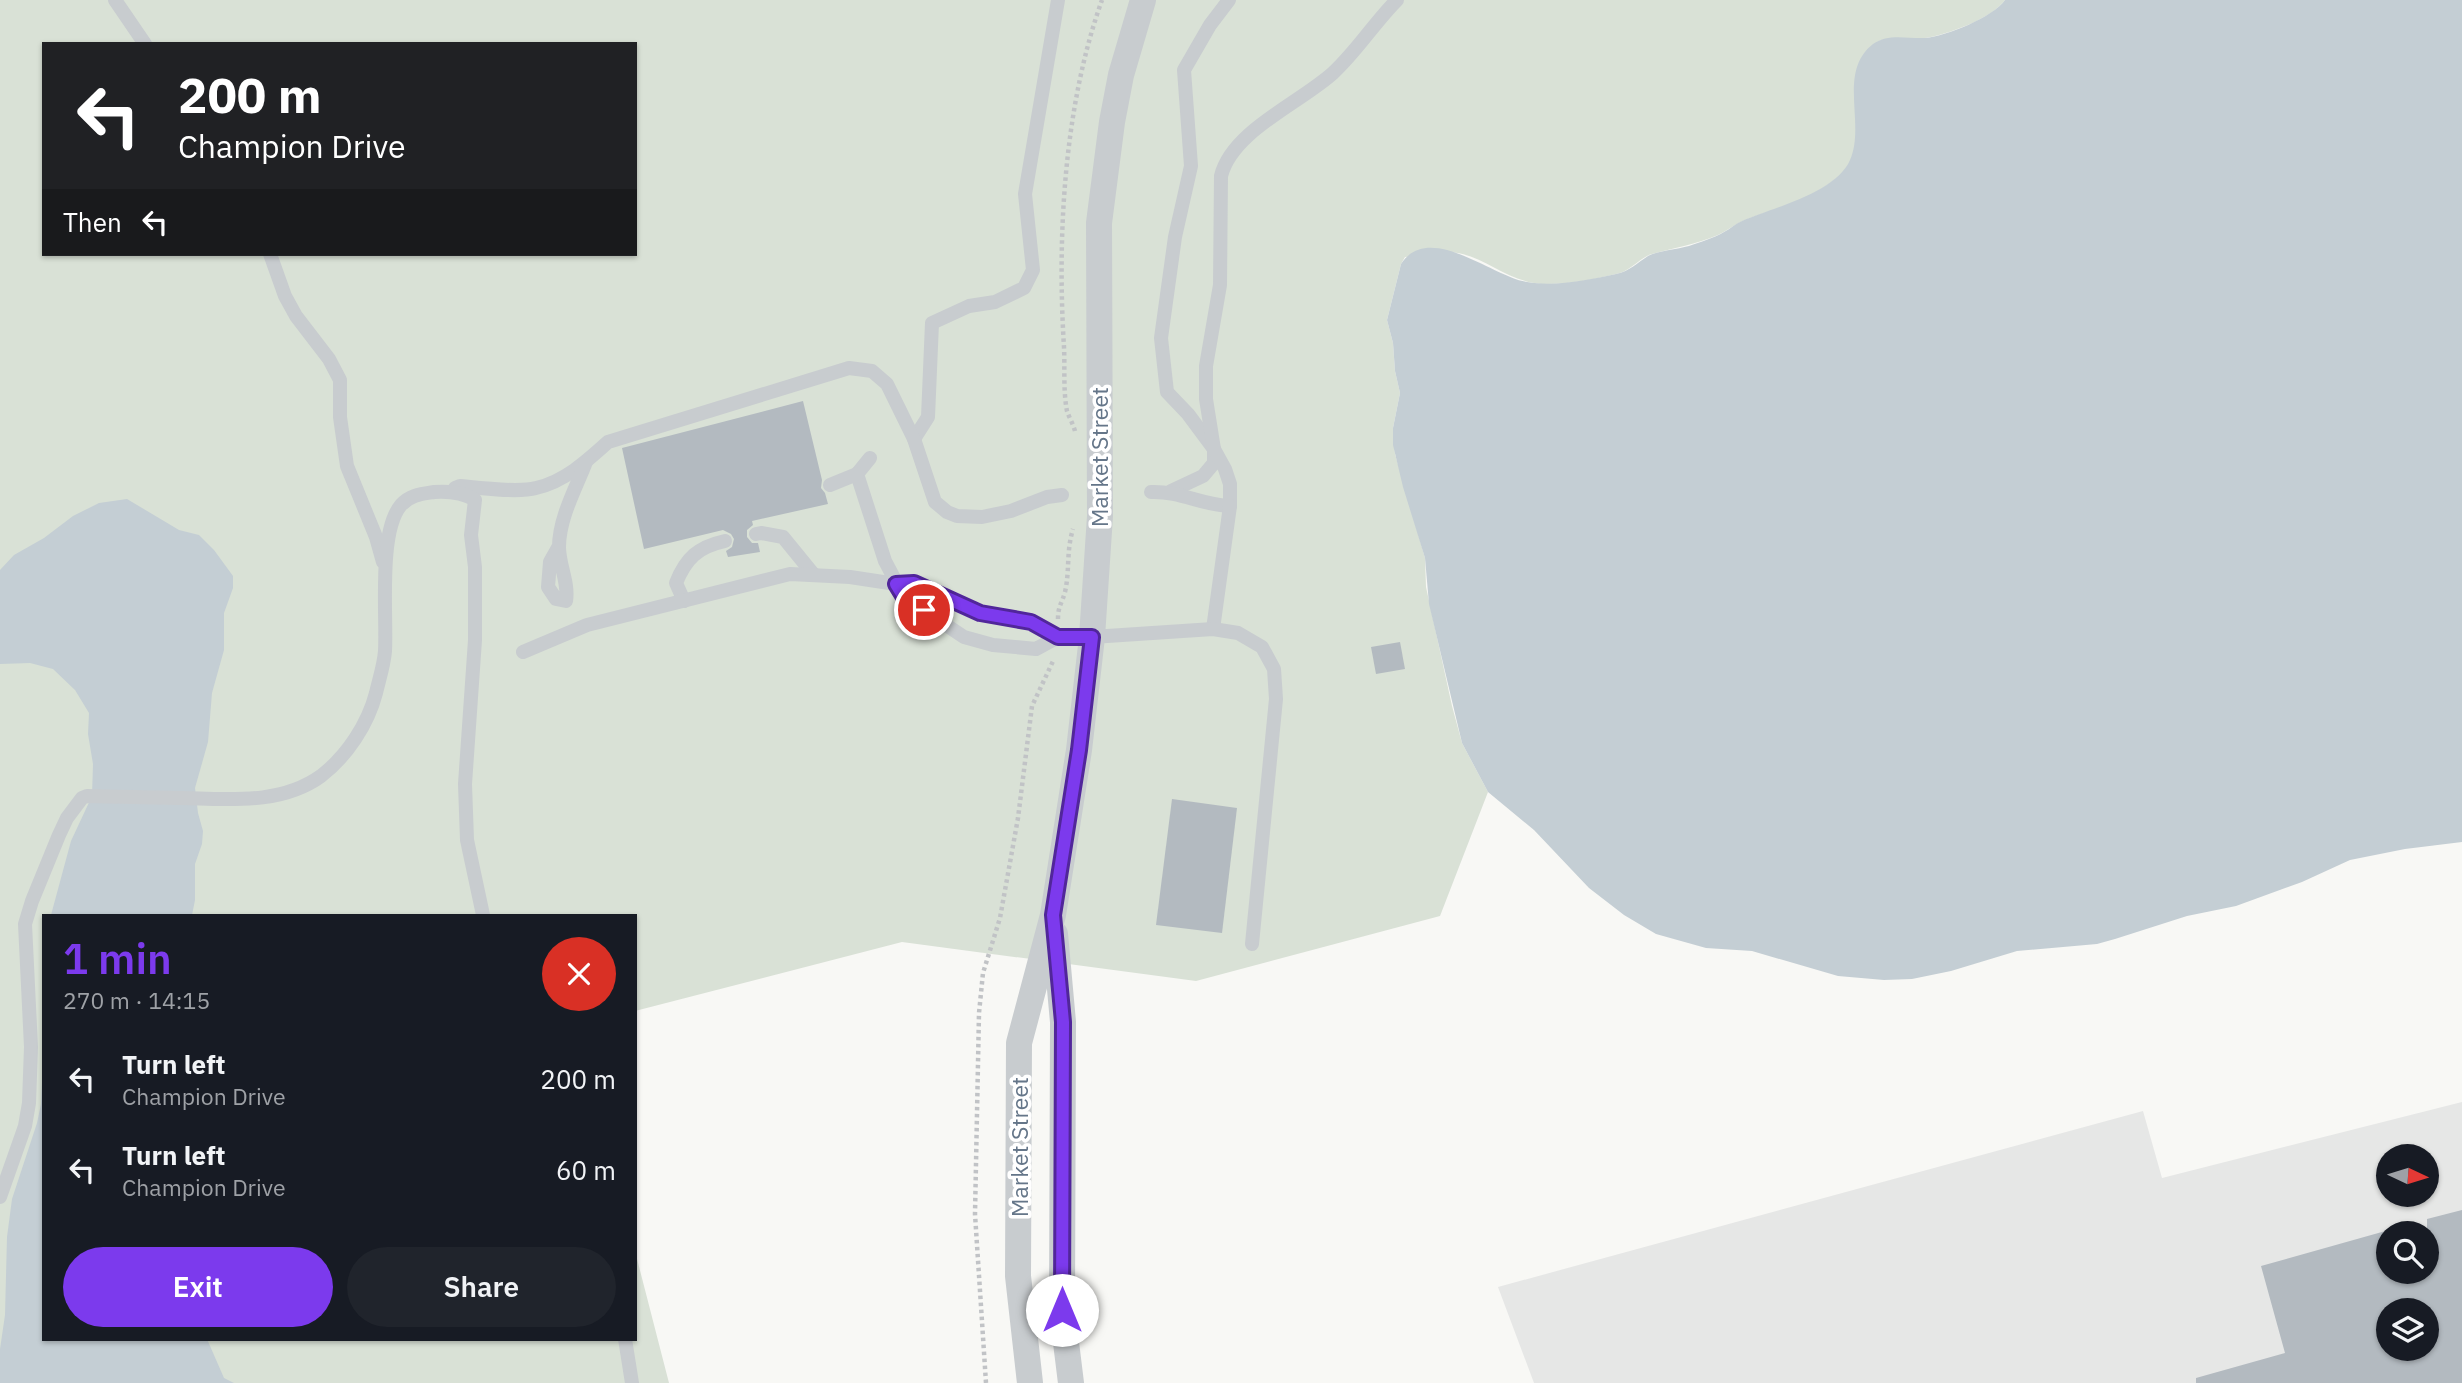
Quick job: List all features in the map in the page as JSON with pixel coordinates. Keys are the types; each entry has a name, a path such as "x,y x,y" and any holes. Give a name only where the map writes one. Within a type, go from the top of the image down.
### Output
{"street":[{"name":"Market Street","path":"1030,1383 1018,1276 1019,1043 1053,915 1079,750 1092,637 1100,516 1099,223 1121,75 1143,0"},
{"name":"Market Street","path":"1053,915 1063,1022 1062,1310 1071,1383"}],"lane":[{"path":"115,0 144,42"},
{"path":"914,439 928,417 932,323 969,306 995,302 1024,288 1033,270 1025,194 1058,0"},
{"path":"1213,629 1230,506 1230,484 1214,449 1188,414 1167,392 1161,338 1175,237 1191,166 1184,70 1210,25 1229,0"},
{"path":"1171,491 1203,476 1214,463 1206,399 1206,366 1220,285 1221,176 1224,164 1243,140 1336,70 1397,0"},
{"path":"0,1197 25,1126 29,1103 31,1046 25,924 59,835 75,808 87,796 252,800 301,787 320,777 348,748 365,721 375,696 385,654 384,566 381,550 347,466 342,440 340,380 329,359 296,316 285,296 271,256"},
{"path":"384,566 398,508 410,497 460,486 533,489 556,482 608,442 849,368 872,372 887,384 914,439 935,502 957,516 995,514 1047,497 1062,495"},
{"path":"830,485 857,474 870,458"},
{"path":"559,546 561,530 586,461"},
{"path":"857,474 885,561 904,597 964,637 993,645 1036,649 1058,637 1213,629 1238,634 1262,647 1274,669 1276,699 1252,944"},
{"path":"447,491 465,494 474,500 471,535 475,567 475,640 465,784 467,840 483,914"},
{"path":"1151,492 1171,491 1216,505 1230,506"},
{"path":"756,534 783,537 814,575"},
{"path":"684,601 676,583 684,564 707,545 725,541"},
{"path":"523,652 587,625 790,574 849,577 896,584 914,583 980,613 1031,622 1058,637"},
{"path":"625,1341 632,1383"}],"path":[{"path":"1077,441 1067,411 1063,332 1062,270 1067,168 1079,79 1102,0"},
{"path":"986,1383 975,1214 979,1013 983,973 1000,919 1018,818 1032,706 1053,664 1058,637 1058,607 1065,594 1068,548 1076,521"}],"shaded area":[{"path":"0,0 2005,0 1991,13 1961,28 1925,38 1881,40 1866,52 1858,67 1855,84 1856,140 1852,157 1844,171 1810,195 1745,220 1718,235 1648,256 1620,273 1561,284 1542,284 1519,279 1458,253 1405,257 1387,320 1400,393 1393,428 1395,454 1425,558 1426,587 1462,743 1488,792 1440,916 1196,981 902,942 637,1010 637,914 42,914 42,1341 637,1341 637,1259 669,1383 0,1383"},
{"path":"2005,0 2462,0 2462,842 2405,849 2350,860 2302,882 2236,906 2187,916 2097,944 2017,951 1951,971 1912,979 1884,980 1838,976 1752,951 1706,948 1656,934 1624,915 1589,888 1534,830 1488,792 1462,743 1429,604 1425,558 1393,445 1393,428 1400,393 1387,320 1401,264 1413,252 1428,248 1444,249 1513,278 1527,282 1560,283 1621,273 1652,254 1689,246 1716,236 1742,221 1818,190 1843,172 1854,146 1856,69 1862,56 1873,44 1892,38 1925,38 1945,34 1991,13"},
{"path":"127,499 179,530 199,535 233,576 233,588 224,613 224,650 212,693 208,742 195,788 203,831 195,864 192,914 51,914 71,841 92,796 93,764 88,734 89,713 75,690 53,669 30,663 0,664 0,570 14,555 44,538 73,516 99,503"},
{"path":"42,1083 42,1341 208,1341 224,1378 234,1383 0,1383 7,1237 12,1199 41,1104"},
{"path":"2462,1102 2462,1383 1534,1383 1498,1287 2143,1111 2162,1178"}],"building":[{"path":"803,401 822,480 821,488 828,504 752,521 753,525 747,530 747,537 752,543 758,543 760,552 728,557 726,551 732,547 734,539 723,530 644,549 622,448"},
{"path":"1400,642 1405,669 1376,674 1371,647"},
{"path":"1172,799 1237,808 1222,933 1156,925"},
{"path":"2462,1210 2462,1383 2196,1383 2196,1378 2285,1353 2261,1266 2376,1234 2376,1284 2439,1284 2439,1221 2427,1221"}],"route":[{"path":"924,610 904,597 896,584 914,583 980,613 1031,622 1058,637 1092,637 1079,750 1053,915 1063,1022 1062,1310"}]}
